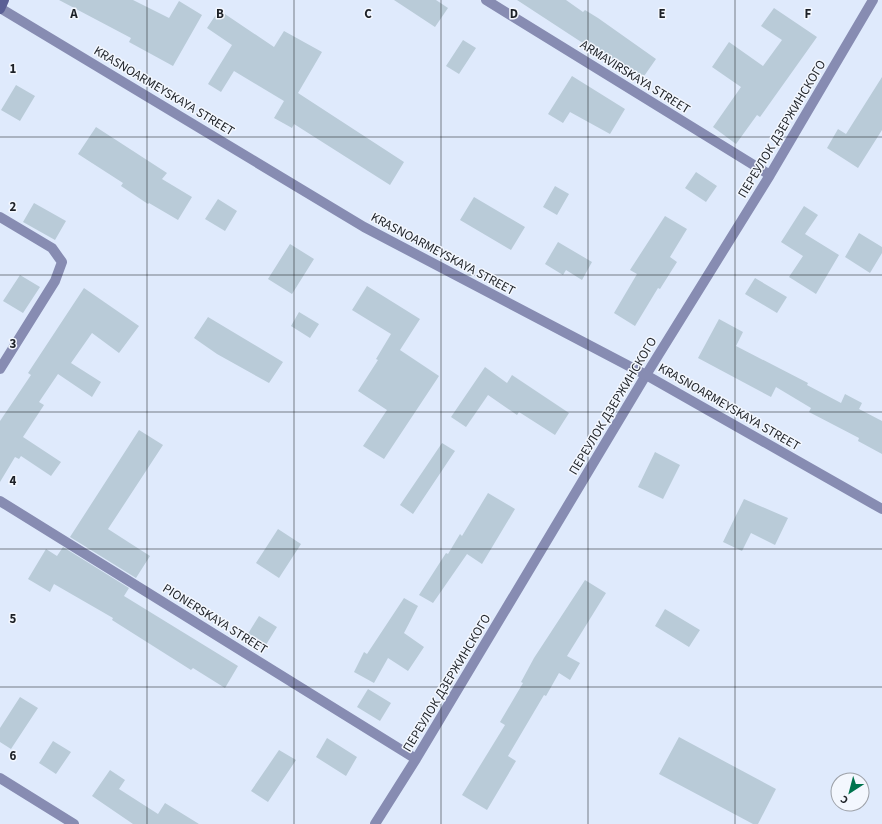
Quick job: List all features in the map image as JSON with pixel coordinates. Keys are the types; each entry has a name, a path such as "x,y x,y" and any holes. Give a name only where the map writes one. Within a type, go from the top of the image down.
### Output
{"main road":[{"path":"0,9 4,0"}],"street":[{"name":"ARMAVIRSKAYA STREET","path":"486,0 770,175"},
{"name":"ПЕРЕУЛОК ДЗЕРЖИНСКОГО","path":"375,824 416,759 646,375 770,175 873,0"},
{"name":"KRASNOARMEYSKAYA STREET","path":"0,9 364,227 646,375 882,509"},
{"path":"0,217 52,248 62,262 55,281 0,369"},
{"name":"PIONERSKAYA STREET","path":"0,500 416,759"},
{"path":"0,778 74,824"}],"building":[{"path":"59,0 133,0 169,18 179,1 202,15 173,66 129,42 131,38"},
{"path":"394,0 436,0 448,8 435,27"},
{"path":"517,0 566,0 583,12 585,10 598,18 656,59 642,79 600,50 598,53"},
{"path":"774,8 817,37 760,117 757,115 736,144 713,127 741,87 712,67 729,42 763,66 782,40 761,26"},
{"path":"219,10 274,47 284,31 322,52 298,93 404,162 390,185 294,124 292,128 274,118 284,101 234,71 221,92 208,84 232,45 207,28"},
{"path":"463,40 476,48 459,74 446,66"},
{"path":"572,76 625,109 610,134 570,112 563,123 548,114"},
{"path":"882,77 882,130 858,168 827,148 838,129 846,134"},
{"path":"16,85 35,96 20,121 1,110"},
{"path":"96,127 167,173 162,179 192,197 178,220 149,203 148,204 121,186 123,183 78,154"},
{"path":"696,172 717,186 706,202 685,188"},
{"path":"555,186 569,194 557,215 543,207"},
{"path":"474,197 525,227 511,250 460,220"},
{"path":"218,199 237,211 225,231 205,219"},
{"path":"34,203 66,221 55,240 23,222"},
{"path":"804,206 818,215 805,234 839,255 816,294 789,277 803,256 781,242"},
{"path":"665,216 687,229 670,257 677,262 660,289 658,288 635,326 614,313 637,274 630,270"},
{"path":"859,233 882,247 882,253 870,273 845,257"},
{"path":"558,242 592,262 582,280 566,270 563,275 545,264"},
{"path":"290,244 314,259 292,294 268,279"},
{"path":"20,275 40,287 23,313 3,301"},
{"path":"755,278 787,297 777,313 745,294"},
{"path":"367,286 420,319 400,350 439,376 384,459 363,446 387,410 358,391 378,360 376,359 391,334 352,310"},
{"path":"84,288 139,326 119,353 92,333 71,363 101,382 92,397 58,374 39,402 44,405 23,437 61,462 51,476 21,456 19,459 15,457 0,482 0,421 31,375 28,373"},
{"path":"299,312 319,324 310,338 291,326"},
{"path":"208,317 283,362 269,383 217,354 194,338"},
{"path":"719,319 743,332 736,346 808,383 807,385 841,403 845,394 862,403 859,409 882,421 882,454 858,441 859,438 809,412 811,408 776,387 771,397 698,358"},
{"path":"485,367 507,383 512,375 569,413 555,435 519,412 517,415 488,395 466,427 451,417"},
{"path":"139,430 163,445 108,529 150,556 136,578 70,537"},
{"path":"442,443 455,451 413,514 400,505"},
{"path":"655,452 680,465 663,499 638,487"},
{"path":"488,493 515,509 482,564 467,554 433,603 419,595 446,553 448,554 460,534 462,536"},
{"path":"744,499 788,518 775,545 751,533 742,551 723,542"},
{"path":"278,529 301,544 279,578 256,563"},
{"path":"63,547 129,588 124,596 238,666 225,688 193,668 191,670 112,620 113,618 54,584 50,592 28,579 46,549 57,556"},
{"path":"585,580 606,593 567,656 580,663 570,680 559,673 546,696 544,695 508,756 516,761 487,810 462,795 505,725 500,722 523,683 521,682 534,658"},
{"path":"404,598 418,606 404,633 424,647 408,671 388,658 374,683 354,672 364,652 367,654"},
{"path":"665,609 700,630 689,647 655,626"},
{"path":"259,616 277,627 264,648 246,637"},
{"path":"368,689 391,703 380,721 357,707"},
{"path":"20,697 38,708 11,749 0,742 0,728"},
{"path":"679,737 776,789 758,824 753,824 659,774"},
{"path":"327,738 357,757 346,776 316,757"},
{"path":"53,741 71,752 56,774 39,763"},
{"path":"279,750 296,760 268,802 251,791"},
{"path":"110,770 125,780 119,789 158,814 165,803 199,824 133,824 92,796"}]}
